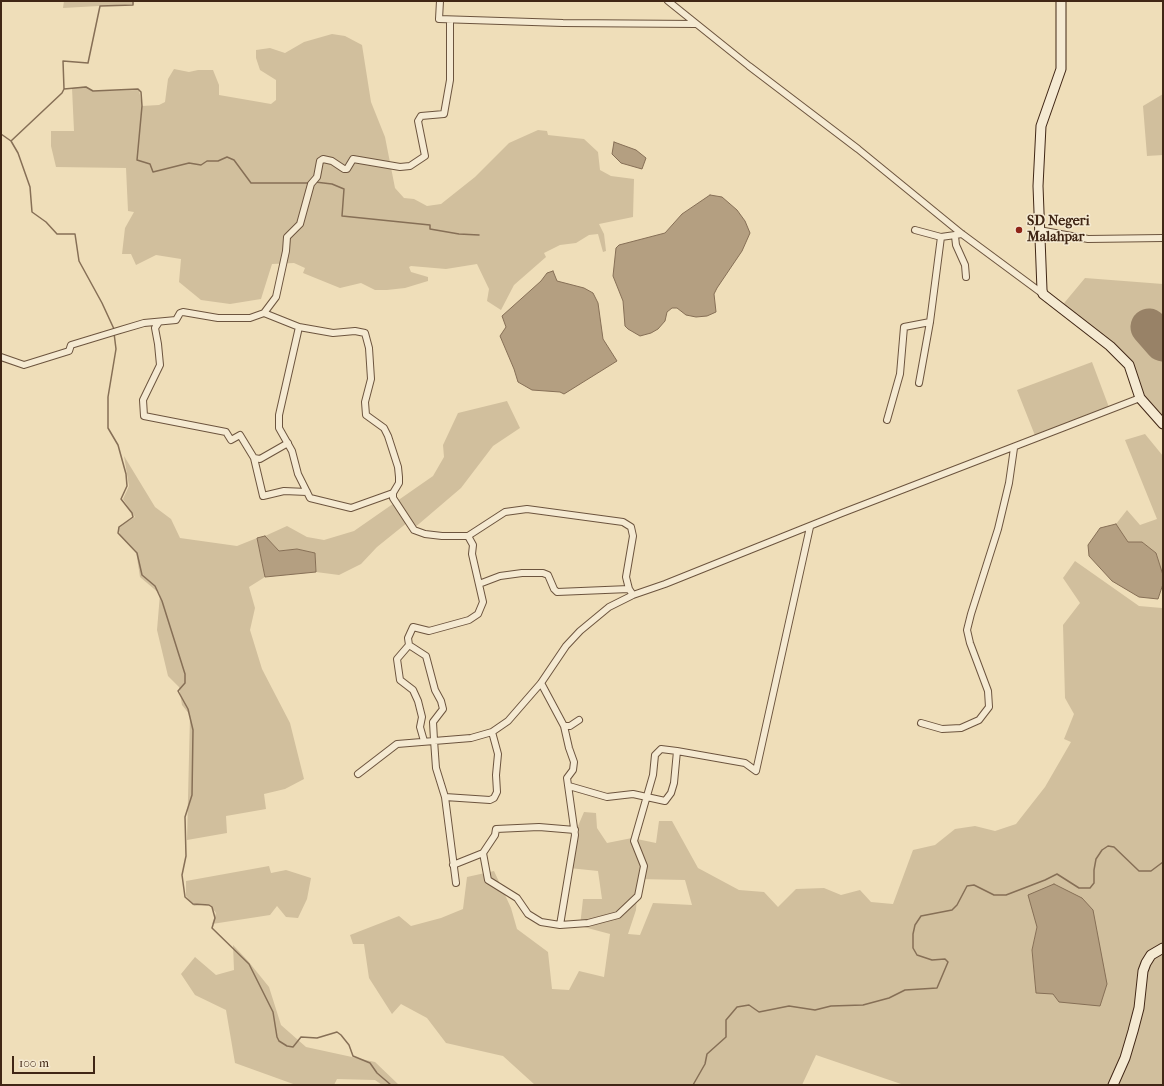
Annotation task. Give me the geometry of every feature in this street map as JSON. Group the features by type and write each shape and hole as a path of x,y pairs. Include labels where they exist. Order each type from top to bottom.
{"street":[{"path":"440,1 439,19 450,20 696,24"},
{"path":"668,1 749,66 852,144 959,235 1043,294 1110,346 1129,365 1140,398 1163,424"},
{"path":"1043,294 1041,284 1038,186 1041,126 1061,69 1061,1"},
{"path":"1,357 24,365 69,351 71,345 144,323 176,320 180,313 183,312 218,318 250,318 264,312 276,296 286,251 287,237 300,224 320,161 323,159 332,161 344,169 347,169 353,159 400,167 410,166 425,156 418,121 421,116 444,114 450,80 450,20"},
{"path":"915,230 941,237 959,235"},
{"path":"1039,230 1088,239 1114,237 1163,238"},
{"path":"959,235 956,245 965,265 966,277"},
{"path":"919,383 930,322 941,237"},
{"path":"264,312 299,328 333,334 355,330 365,333 369,348 371,379 365,402 366,415 384,428 388,436 398,467 399,477 399,483 393,493 393,498 414,530 425,534 442,536 468,536 505,512 527,509 623,522 631,527 633,536 626,577 631,592"},
{"path":"159,322 155,328 160,365 143,400 144,416 226,432 231,440 240,436 254,458 263,496 284,491 307,492"},
{"path":"887,420 900,374 904,327 930,322"},
{"path":"299,328 279,416 279,428 292,451 298,474 310,498 351,508 393,493"},
{"path":"479,584 500,576 522,573 543,573 548,575 554,589 557,592 631,592 665,584 1140,398"},
{"path":"254,458 260,459 288,443"},
{"path":"920,723 942,729 962,728 979,720 988,707 988,690 970,643 967,630 998,529 1009,483 1014,448"},
{"path":"483,853 488,880 517,898 528,914 542,922 560,925 588,923 618,915 638,896 644,866 634,841 647,797 655,755 661,749 677,751 745,763 756,771 810,527"},
{"path":"424,741 420,727 422,717 418,701 413,690 400,680 397,659 409,645 408,638 413,627 429,631 469,620 478,614 483,602 472,554 473,545 468,536"},
{"path":"358,774 397,744 471,738 492,732 508,721 541,683 566,646 580,631 609,607 631,592"},
{"path":"409,645 426,656 435,690 442,701 443,709 433,722 436,768 445,797 456,883"},
{"path":"541,683 564,726 574,762 573,770 567,778 574,830 574,845 560,925"},
{"path":"564,726 570,726 579,720"},
{"path":"445,797 490,800 494,798 497,792 496,775 498,754 492,732"},
{"path":"569,786 607,797 633,794 665,801 671,793 674,783 677,751"},
{"path":"453,865 483,853 495,835 496,829 539,827 574,830"},
{"path":"1113,1085 1125,1058 1133,1031 1139,1008 1143,971 1146,963 1152,955 1163,948"}],"shaded area":[{"path":"64,1 134,1 134,4 63,8"},
{"path":"332,34 345,36 362,45 371,102 385,137 395,188 404,198 414,199 427,206 441,204 475,177 509,143 538,130 547,131 548,135 584,139 598,152 600,170 611,176 634,179 633,217 599,224 604,234 606,251 603,252 598,234 589,235 576,243 560,245 544,253 546,257 514,285 501,310 487,301 489,289 477,264 446,269 411,266 409,267 411,272 428,277 428,281 405,288 375,290 361,283 340,288 303,273 305,268 294,263 272,264 261,299 230,304 201,300 179,282 181,259 156,255 136,265 131,254 122,254 125,228 134,212 128,211 126,168 56,167 51,146 51,131 74,131 72,88 86,86 92,91 139,90 142,106 159,105 165,102 168,79 174,69 189,72 198,70 213,70 219,85 219,95 271,104 276,100 276,80 260,70 256,58 256,50 270,48 285,53 304,42"},
{"path":"1163,94 1163,155 1147,156 1143,106"},
{"path":"614,142 636,150 646,158 642,169 621,163 612,154"},
{"path":"710,195 722,197 737,210 745,221 750,233 742,251 714,294 716,312 707,316 696,317 686,315 677,308 672,308 667,312 665,321 658,329 640,336 625,326 623,301 613,276 616,248 619,245 665,233 682,214"},
{"path":"553,271 557,281 584,288 593,293 598,303 603,339 617,361 564,394 560,392 532,390 518,382 500,336 506,327 502,316 541,281 547,273"},
{"path":"1085,278 1163,284 1163,322 1160,318 1138,338 1157,360 1163,359 1163,421 1141,401 1125,359 1060,308"},
{"path":"1092,362 1110,410 1036,438 1017,390"},
{"path":"507,401 520,428 493,446 461,488 413,529 408,522 377,547 361,564 339,575 316,572 315,553 297,549 279,551 265,536 287,526 307,537 324,540 354,531 433,476 444,457 443,445 458,413"},
{"path":"1145,434 1163,456 1163,575 1156,553 1142,542 1128,542 1116,524 1127,510 1140,525 1157,519 1125,440"},
{"path":"124,456 155,507 171,519 180,538 237,546 257,538 265,577 249,587 255,608 250,630 262,669 290,723 304,779 285,789 264,794 266,809 226,816 227,833 187,840 190,715 182,705 179,687 168,676 157,630 160,594 140,577 136,551 120,535 118,527 135,517 123,499 129,486"},
{"path":"1116,524 1128,542 1142,542 1156,553 1163,575 1163,584 1158,599 1139,597 1112,581 1089,556 1088,545 1100,528"},
{"path":"265,536 279,551 297,549 315,553 316,572 265,577 257,538"},
{"path":"1075,561 1139,606 1162,608 1163,600 1163,1085 904,1085 816,1055 802,1085 535,1085 503,1056 446,1043 427,1018 401,1004 392,1014 369,978 364,944 353,944 350,935 399,916 411,926 441,918 463,909 467,877 494,871 511,908 517,929 548,952 552,989 569,990 579,971 604,977 610,934 580,926 583,899 602,899 598,871 569,868 572,840 584,812 596,813 597,828 607,843 632,838 656,843 659,821 672,821 698,868 739,890 764,892 778,907 796,889 824,888 841,895 860,890 871,902 893,904 913,850 935,845 955,829 975,826 995,831 1016,824 1045,787 1071,742 1064,739 1074,714 1065,698 1063,625 1080,603 1063,578","holes":["638,879 685,880 692,905 653,903 640,935 628,934 636,910","1037,927 1036,993 1032,950"]},
{"path":"269,866 271,873 286,870 311,878 307,899 298,918 286,917 277,906 270,915 212,924 216,913 209,904 194,906 186,896 186,881"},
{"path":"1054,884 1082,898 1093,910 1107,984 1100,1006 1059,1002 1053,994 1036,993 1032,950 1037,927 1028,895"},
{"path":"233,945 269,987 281,1025 306,1047 375,1062 399,1085 382,1085 375,1080 337,1079 334,1085 296,1085 235,1063 226,1010 195,995 181,974 195,957 216,975 234,970"}],"waterway":[{"path":"11,141 62,93 64,89 63,61 88,63 100,6 133,5 133,1"},
{"path":"64,89 86,87 93,91 138,89 141,92 142,106 137,160 150,164 153,172 189,163 201,165 207,161 218,161 227,157 234,160 251,183 309,183"},
{"path":"1,134 11,141 18,153 30,187 32,212 46,222 57,234 75,234 79,261 102,303 114,329"},
{"path":"315,182 332,184 344,189 342,216 430,225 430,229 459,234 479,235"},
{"path":"114,333 116,349 108,397 108,428 118,445 126,474 127,486 121,499 132,513 133,517 119,527 118,533 137,553 142,575 155,586 162,601 185,674 185,683 178,691 188,709 193,730 192,795 185,817 186,856 182,875 185,897 193,904 209,905 212,907 215,918 212,928 249,964 273,1012 279,1041 287,1046 293,1047 301,1037 317,1038 337,1032 349,1045 353,1056 370,1063 377,1073 391,1085"},
{"path":"693,1085 705,1064 707,1054 726,1037 726,1020 737,1007 749,1005 759,1012 789,1006 815,1010 831,1006 863,1005 889,998 905,990 937,988 948,962 945,959 932,960 917,955 913,948 913,934 915,925 921,916 952,910 957,905 967,886 974,885 994,895 1006,895 1057,874 1079,888 1090,888 1094,883 1096,859 1102,850 1108,846 1114,847 1139,871 1151,871 1163,862"}],"runway":[{"path":"1149,327 1163,343"}],"place":[{"name":"SD Negeri Malahpar","path":"1019,230"}]}
